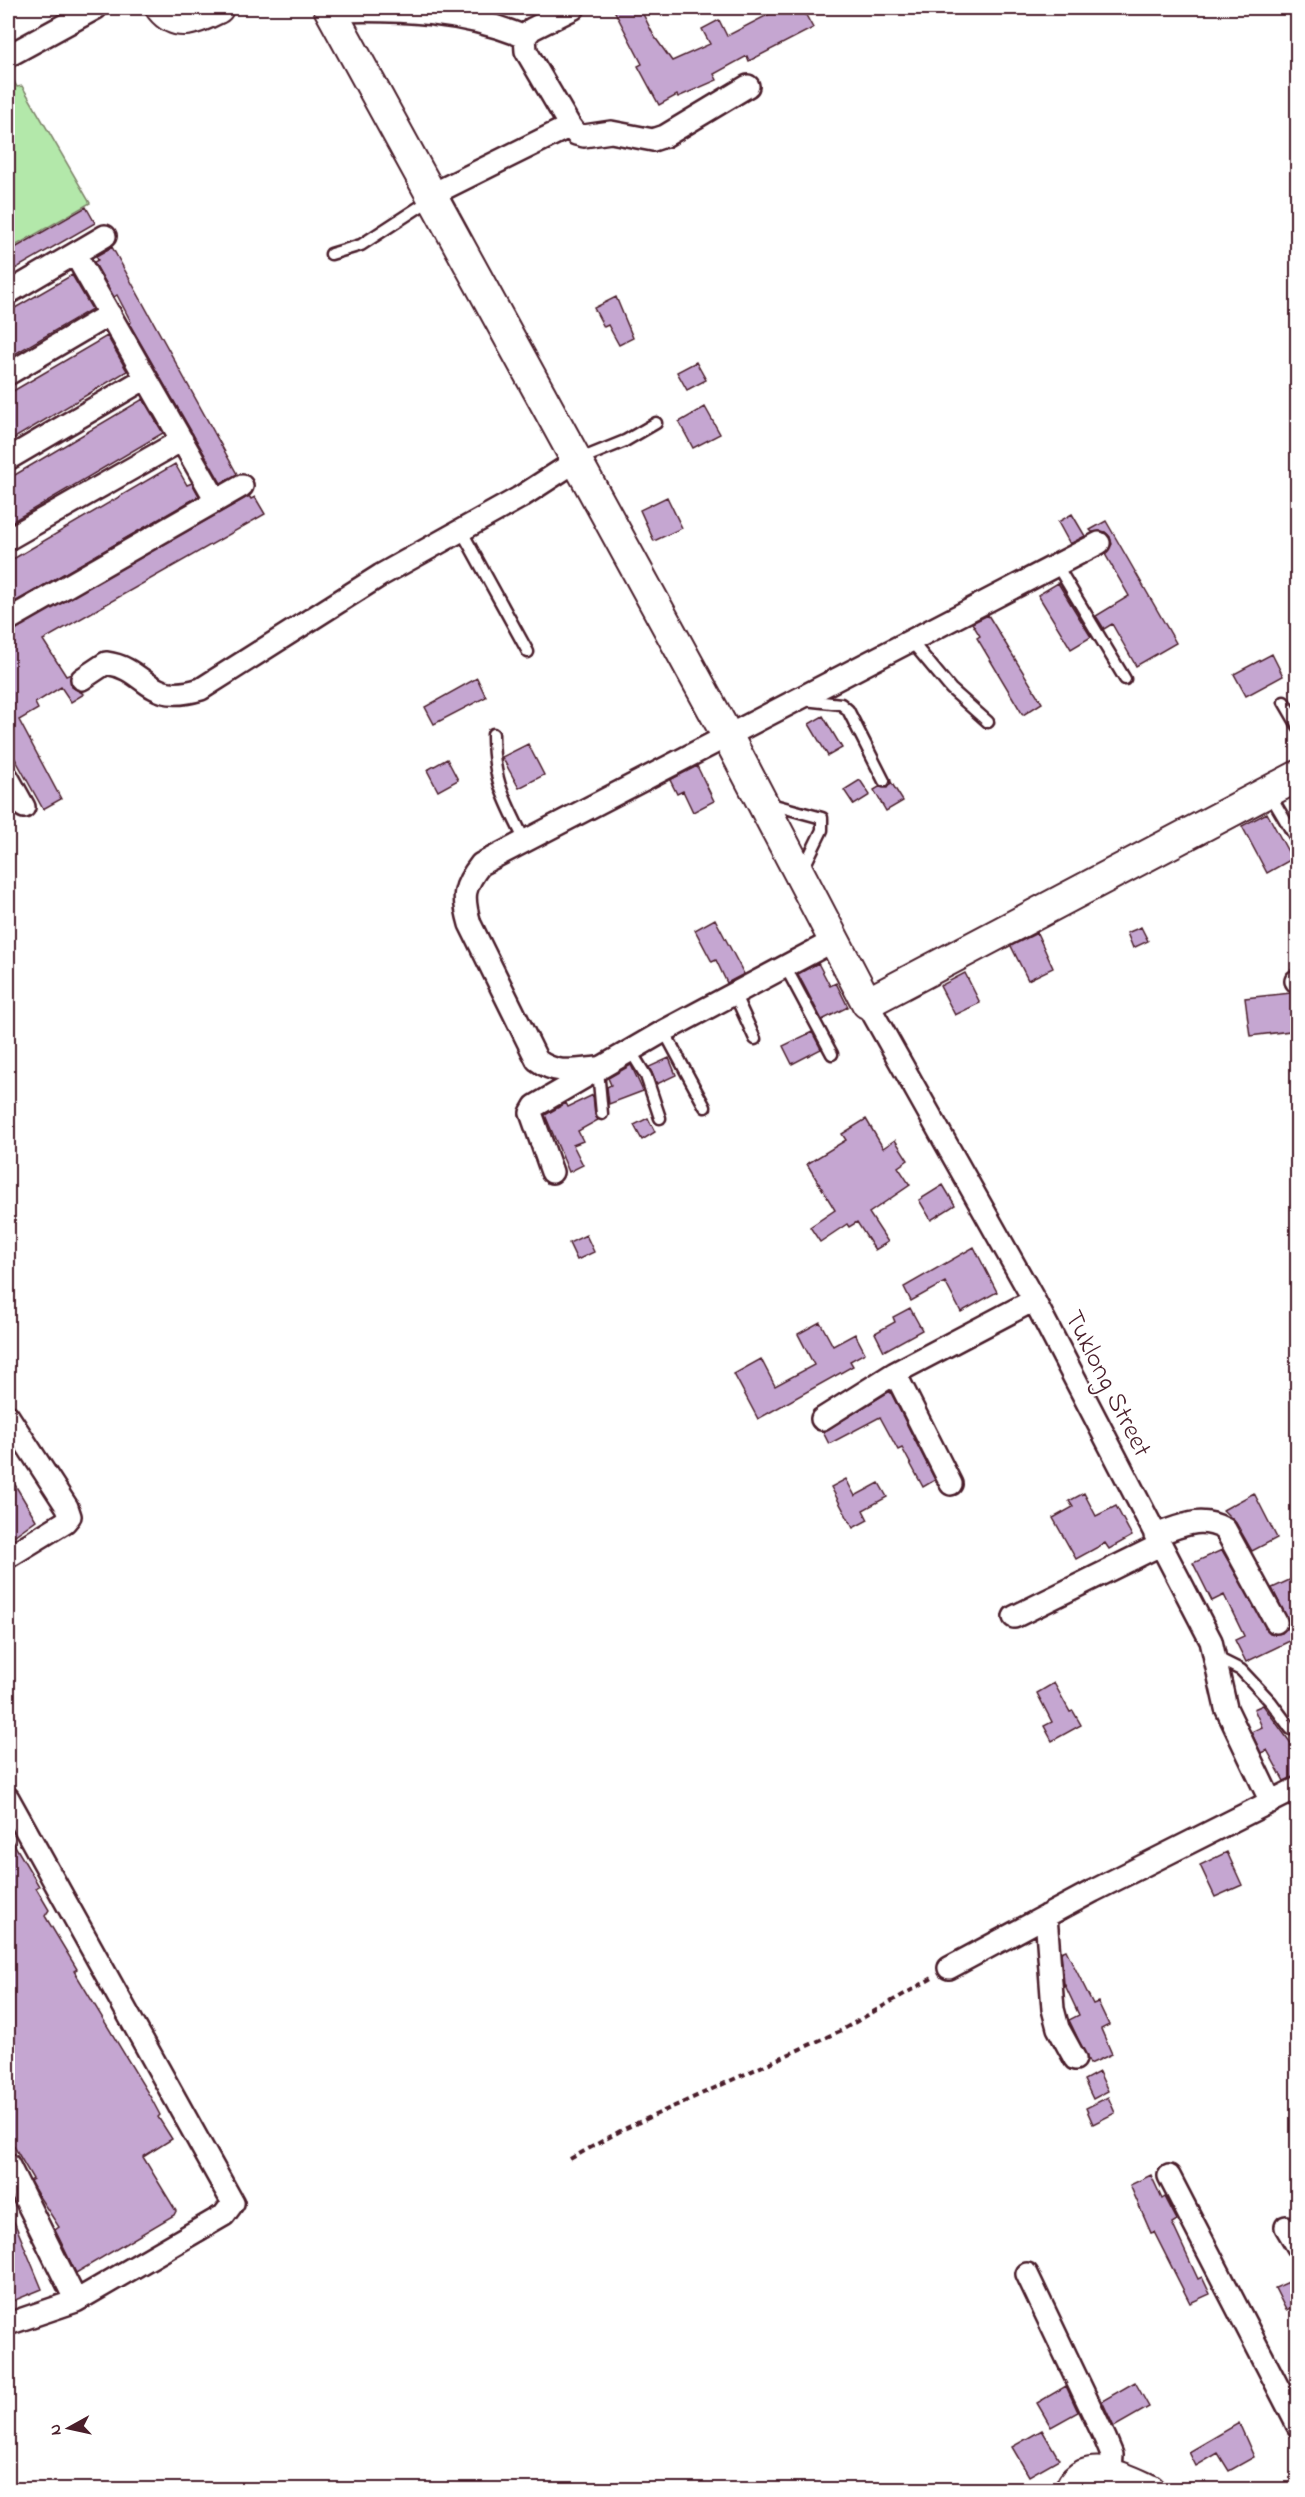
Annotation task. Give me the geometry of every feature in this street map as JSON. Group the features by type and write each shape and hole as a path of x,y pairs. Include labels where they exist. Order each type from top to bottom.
{"street":[{"path":"8,56 96,8"},
{"path":"161,8 170,16 184,21 198,18 218,8"},
{"path":"574,8 532,29 525,37 526,51 576,134 584,136 611,132 653,140 665,136 748,86"},
{"path":"525,37 477,19 376,9 330,9 728,737 867,1003 1298,776"},
{"path":"432,197 570,126"},
{"path":"8,293 105,236"},
{"path":"75,254 216,500"},
{"path":"8,374 110,314"},
{"path":"8,459 146,378"},
{"path":"8,538 182,440"},
{"path":"82,680 106,663 118,664 152,689 169,695 201,689 381,575 519,498 576,461"},
{"path":"8,620 242,486"},
{"path":"597,1068 557,1071 547,1068 537,1060 470,924 464,901 468,880 481,864 1099,543"},
{"path":"8,782 24,807"},
{"path":"552,1172 531,1113 535,1106 597,1068 835,940"},
{"name":"Tuklong Street","path":"867,1003 1034,1300 1212,1641 1219,1685 1226,1708 1271,1802"},
{"path":"822,1419 895,1372 1034,1300"},
{"path":"895,1372 951,1484"},
{"path":"8,1416 67,1507 70,1516 65,1522 8,1557"},
{"path":"1014,1617 1158,1540 1200,1521 1212,1522 1225,1529 1276,1622"},
{"path":"949,1968 1298,1788"},
{"path":"8,1798 232,2197 233,2204 224,2215 76,2301 8,2324"},
{"path":"1046,1916 1053,2009 1058,2028 1075,2059"},
{"path":"8,2164 76,2301"},
{"path":"1169,2176 1298,2426"},
{"path":"1286,2227 1298,2247"},
{"path":"1027,2274 1106,2438 1112,2455 1111,2472"},
{"path":"1070,2490 1073,2484 1083,2476 1111,2472 1150,2490"}],"lane":[{"path":"331,254 361,245 432,197"},
{"path":"576,461 625,441 656,423"},
{"path":"461,530 528,652"},
{"path":"1056,564 1125,679"},
{"path":"911,641 951,689 988,722"},
{"path":"801,699 841,704 848,710 884,781"},
{"path":"1284,702 1298,726"},
{"path":"493,734 496,781 525,842"},
{"path":"1269,793 1298,842"},
{"path":"761,802 822,818 822,830 800,874"},
{"path":"785,966 832,1054"},
{"path":"734,993 755,1039"},
{"path":"664,1031 705,1107"},
{"path":"630,1050 646,1076 660,1118"},
{"path":"597,1068 602,1114"},
{"path":"1215,1657 1241,1670 1271,1702 1292,1730"}],"path":[{"path":"570,2159 624,2129 840,2031 949,1968"}],"green space":[{"path":"10,74 17,87 22,86 90,203 8,250 8,76"}],"building":[{"path":"613,8 640,8 654,36 672,61 710,44 702,29 719,20 727,36 781,8 802,8 813,28 749,61 747,56 714,74 717,80 678,97 677,95 659,105 638,66 642,64"},
{"path":"86,207 95,223 8,273 8,252"},
{"path":"112,247 237,474 221,483 129,323 131,322 117,295 114,297 94,262 98,260 96,256"},
{"path":"72,275 92,309 8,358 8,312"},
{"path":"616,297 633,338 619,345 608,325 604,327 594,308"},
{"path":"107,336 127,371 8,442 8,394"},
{"path":"696,362 706,380 687,390 677,372"},
{"path":"143,399 163,433 8,524 8,479"},
{"path":"705,407 720,434 693,448 679,422"},
{"path":"175,464 187,485 192,483 199,496 8,606 8,562"},
{"path":"249,496 251,499 255,497 265,514 43,640 66,676 71,674 72,687 84,694 71,702 61,687 35,703 38,709 19,720 61,799 43,809 8,746 8,633"},
{"path":"667,497 682,528 654,541 640,510"},
{"path":"1072,514 1085,536 1070,544 1058,522"},
{"path":"1106,521 1176,643 1136,666 1112,624 1104,629 1096,616 1129,596 1105,554 1112,544 1110,537 1105,532 1090,530"},
{"path":"1058,583 1091,637 1071,649 1038,595"},
{"path":"988,615 1042,703 1023,715 977,638 980,636 972,623"},
{"path":"1272,654 1283,676 1246,696 1234,674"},
{"path":"477,678 486,697 434,724 425,707"},
{"path":"823,716 842,748 828,756 809,724"},
{"path":"528,744 544,775 519,788 502,757"},
{"path":"447,759 458,780 438,791 427,770"},
{"path":"697,766 714,801 693,812 683,791 677,794 670,780"},
{"path":"860,780 870,795 854,805 844,790"},
{"path":"891,782 903,801 886,811 874,790 879,787 887,788"},
{"path":"1267,813 1292,859 1267,873 1242,826"},
{"path":"715,919 744,974 727,983 716,960 712,962 695,930"},
{"path":"1141,927 1148,941 1133,948 1127,933"},
{"path":"1037,933 1053,968 1028,980 1011,946"},
{"path":"818,963 830,986 836,983 848,1007 822,1020 798,974"},
{"path":"965,973 980,1003 955,1015 940,986"},
{"path":"1291,993 1298,995 1298,1030 1250,1036 1245,998"},
{"path":"812,1032 821,1049 792,1064 783,1046"},
{"path":"669,1058 676,1075 657,1084 649,1067"},
{"path":"631,1065 643,1091 609,1104 607,1087 611,1085 608,1078"},
{"path":"593,1095 595,1115 598,1120 578,1131 583,1141 573,1145 583,1165 569,1172 545,1115 566,1103 568,1107"},
{"path":"648,1118 655,1132 642,1140 634,1125"},
{"path":"866,1119 883,1148 895,1140 908,1160 898,1167 910,1185 869,1213 888,1242 875,1250 857,1222 849,1227 847,1224 820,1242 810,1227 835,1210 807,1164 846,1140 842,1134"},
{"path":"943,1185 955,1205 931,1220 919,1200"},
{"path":"586,1235 594,1252 577,1260 569,1243"},
{"path":"974,1247 997,1292 961,1312 945,1282 911,1301 904,1287"},
{"path":"910,1308 922,1330 884,1351 875,1333 895,1322 893,1317"},
{"path":"820,1322 833,1346 855,1334 865,1353 850,1361 853,1366 758,1419 734,1374 761,1359 775,1386 814,1365 798,1334"},
{"path":"890,1391 935,1480 923,1487 902,1448 898,1450 880,1417 829,1444 823,1432"},
{"path":"8,1473 36,1520 8,1540"},
{"path":"846,1479 855,1496 879,1483 887,1497 863,1510 868,1520 853,1528 831,1487"},
{"path":"1084,1493 1096,1516 1116,1506 1132,1536 1109,1549 1105,1543 1076,1559 1053,1518 1073,1507 1069,1501"},
{"path":"1254,1493 1277,1538 1252,1551 1236,1523 1223,1510"},
{"path":"1222,1550 1270,1633 1282,1633 1289,1623 1272,1588 1298,1576 1298,1637 1246,1662 1235,1640 1244,1636 1224,1595 1212,1601 1193,1563"},
{"path":"1054,1683 1070,1712 1073,1711 1081,1725 1052,1741 1044,1726 1052,1722 1037,1693"},
{"path":"1263,1705 1293,1746 1298,1744 1298,1775 1284,1781 1267,1750 1261,1753 1251,1732 1262,1727 1254,1709"},
{"path":"8,1834 39,1886 36,1888 49,1910 45,1916 77,1969 74,1971 151,2098 160,2115 158,2117 172,2139 143,2157 176,2211 174,2215 76,2273 55,2230 59,2227 30,2181 33,2179 8,2136"},
{"path":"1227,1852 1242,1885 1215,1897 1200,1865"},
{"path":"1066,1950 1093,2004 1098,2002 1109,2025 1101,2029 1112,2054 1090,2064 1069,2020 1079,2015 1064,1983 1061,1952"},
{"path":"1099,2072 1108,2091 1093,2099 1084,2080"},
{"path":"1108,2097 1115,2113 1093,2124 1086,2108"},
{"path":"1151,2175 1162,2199 1165,2197 1177,2220 1172,2223 1198,2279 1202,2277 1210,2294 1190,2303 1154,2232 1151,2233 1130,2185"},
{"path":"8,2207 42,2289 8,2303"},
{"path":"1298,2278 1298,2305 1286,2310 1275,2288"},
{"path":"1135,2382 1149,2407 1114,2427 1102,2401"},
{"path":"1066,2386 1078,2412 1051,2427 1037,2403"},
{"path":"1239,2423 1254,2457 1229,2471 1218,2453 1196,2466 1189,2452"},
{"path":"1042,2430 1059,2459 1029,2476 1012,2447"}]}
